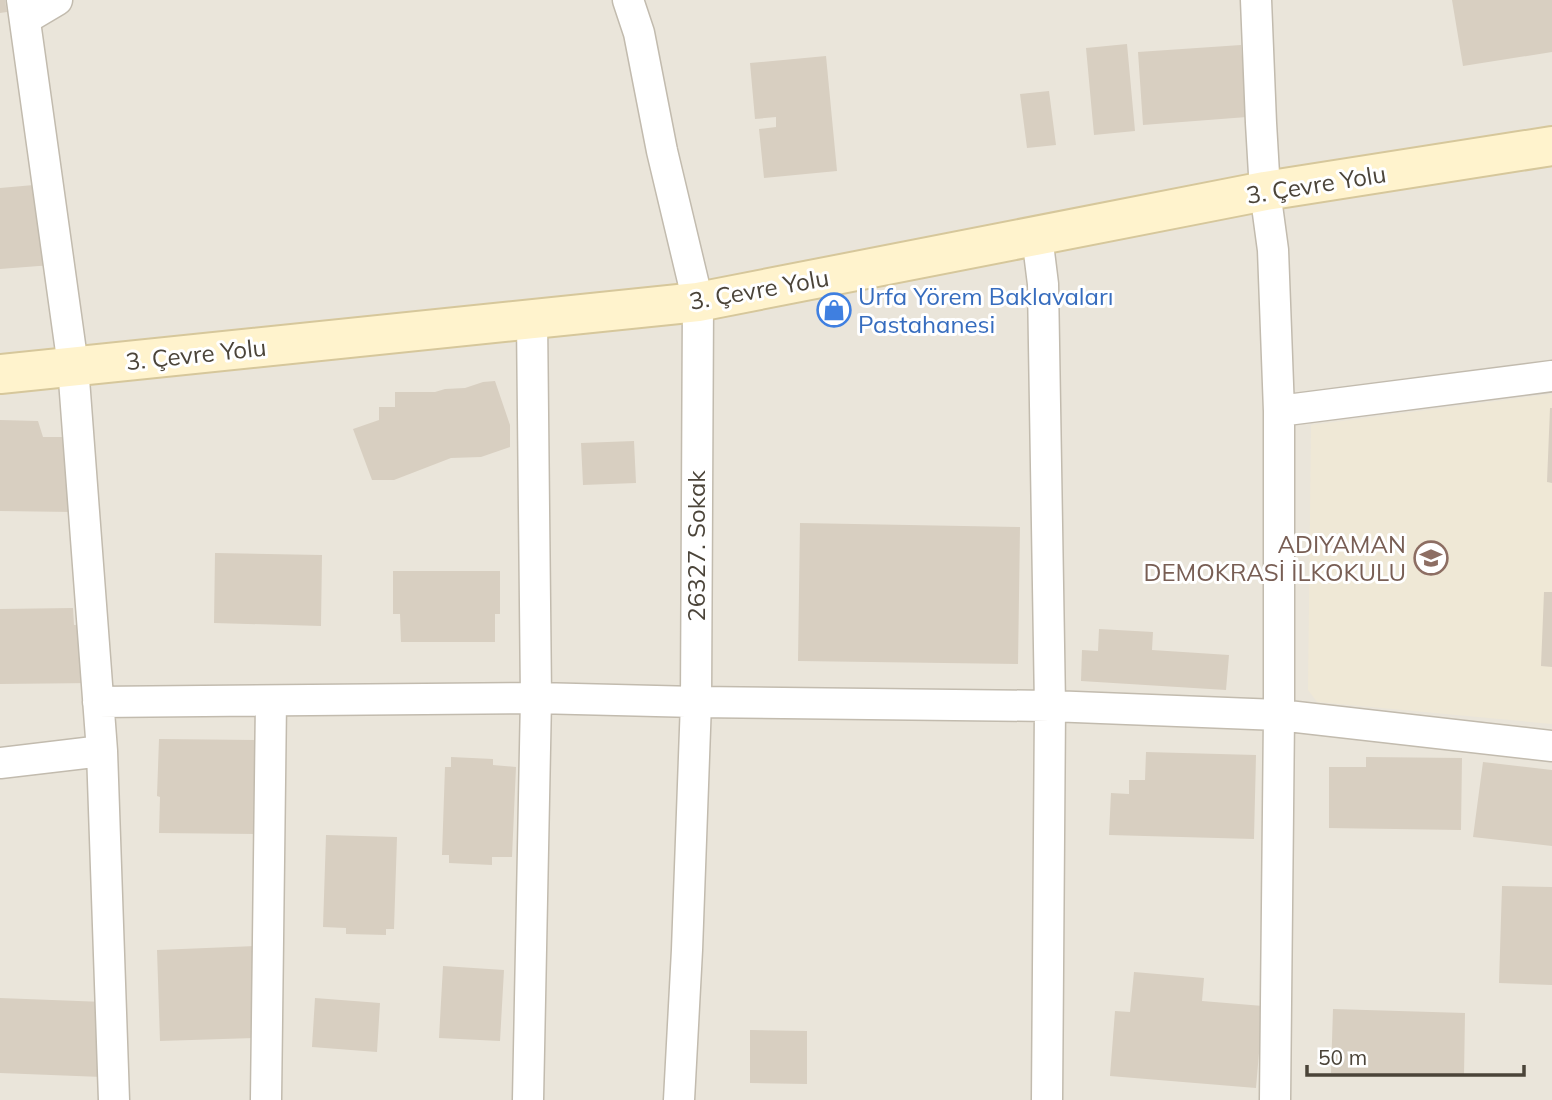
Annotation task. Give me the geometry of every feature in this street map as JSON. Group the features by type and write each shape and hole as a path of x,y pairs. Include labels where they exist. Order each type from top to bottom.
{"main road":[{"name":"3. Çevre Yolu","path":"0,374 698,302 1265,191 1552,146"}],"street":[{"path":"57,0 24,10 73,366 102,751 114,1100"},
{"name":"26327. Sokak","path":"628,0 639,33 662,152 698,302 695,702 687,950 678,1100"},
{"path":"1256,0 1265,191 1273,250 1279,411 1275,1100"},
{"path":"1037,236 1043,284 1050,706 1047,1100"},
{"path":"528,1100 536,698 532,319"},
{"path":"1279,411 1552,376"},
{"path":"98,702 536,698 1050,706 1279,715 1552,746"},
{"path":"266,1100 271,701"},
{"path":"0,763 102,751"}],"shaded area":[{"path":"0,0 1552,0 1552,1100 0,1100"},
{"name":"ADIYAMAN DEMOKRASİ İLKOKULU","path":"1552,394 1552,724 1317,702 1308,690 1311,425"}],"building":[{"path":"0,0 5,0 7,12 0,13"},
{"path":"1452,0 1552,0 1552,52 1463,66"},
{"path":"1127,44 1135,131 1094,135 1086,48"},
{"path":"1241,45 1247,117 1143,125 1138,52"},
{"path":"826,56 837,171 764,178 759,129 776,127 776,117 755,119 750,63"},
{"path":"1049,91 1056,145 1027,148 1020,94"},
{"path":"45,184 52,265 0,269 0,188"},
{"path":"495,381 510,425 510,447 481,457 451,458 394,480 372,480 353,429 379,420 379,407 395,407 395,392 435,392"},
{"path":"1552,408 1552,483 1547,482"},
{"path":"0,420 38,421 43,437 74,437 73,512 0,511"},
{"path":"634,441 636,483 583,485 581,443"},
{"path":"800,523 1020,527 1018,664 798,661"},
{"path":"215,553 322,555 321,626 214,623"},
{"path":"393,571 500,571 500,614 495,614 495,642 401,642 400,614 393,614"},
{"path":"1544,592 1552,592 1552,667 1541,666"},
{"path":"73,608 74,625 90,624 94,683 0,684 0,609"},
{"path":"1099,629 1153,632 1152,650 1229,655 1226,690 1081,681 1082,650 1098,651"},
{"path":"159,739 256,740 255,834 159,833"},
{"path":"1146,752 1256,755 1254,839 1109,835 1111,793 1129,794 1129,780 1145,780"},
{"path":"451,757 493,759 493,765 516,767 512,857 492,857 492,865 449,863 449,855 442,855 445,767 451,767"},
{"path":"1366,757 1462,758 1461,830 1329,828 1329,767 1366,767"},
{"path":"1483,762 1552,770 1552,846 1473,837"},
{"path":"326,835 397,837 394,929 386,929 386,935 346,934 346,928 323,927"},
{"path":"1502,886 1552,887 1552,985 1499,983"},
{"path":"256,946 258,993 252,994 254,1038 160,1041 157,950"},
{"path":"443,966 504,970 500,1041 439,1038"},
{"path":"1134,972 1204,978 1202,1001 1263,1006 1256,1088 1110,1076 1115,1011 1130,1012"},
{"path":"0,998 104,1002 102,1077 0,1073"},
{"path":"315,998 380,1003 377,1052 312,1047"},
{"path":"1333,1009 1465,1013 1464,1076 1331,1073"},
{"path":"750,1030 807,1031 807,1084 750,1083"}],"place":[{"name":"Urfa Yörem Baklavaları Pastahanesi","path":"834,310"},
{"name":"ADIYAMAN DEMOKRASİ İLKOKULU","path":"1431,558"}]}
